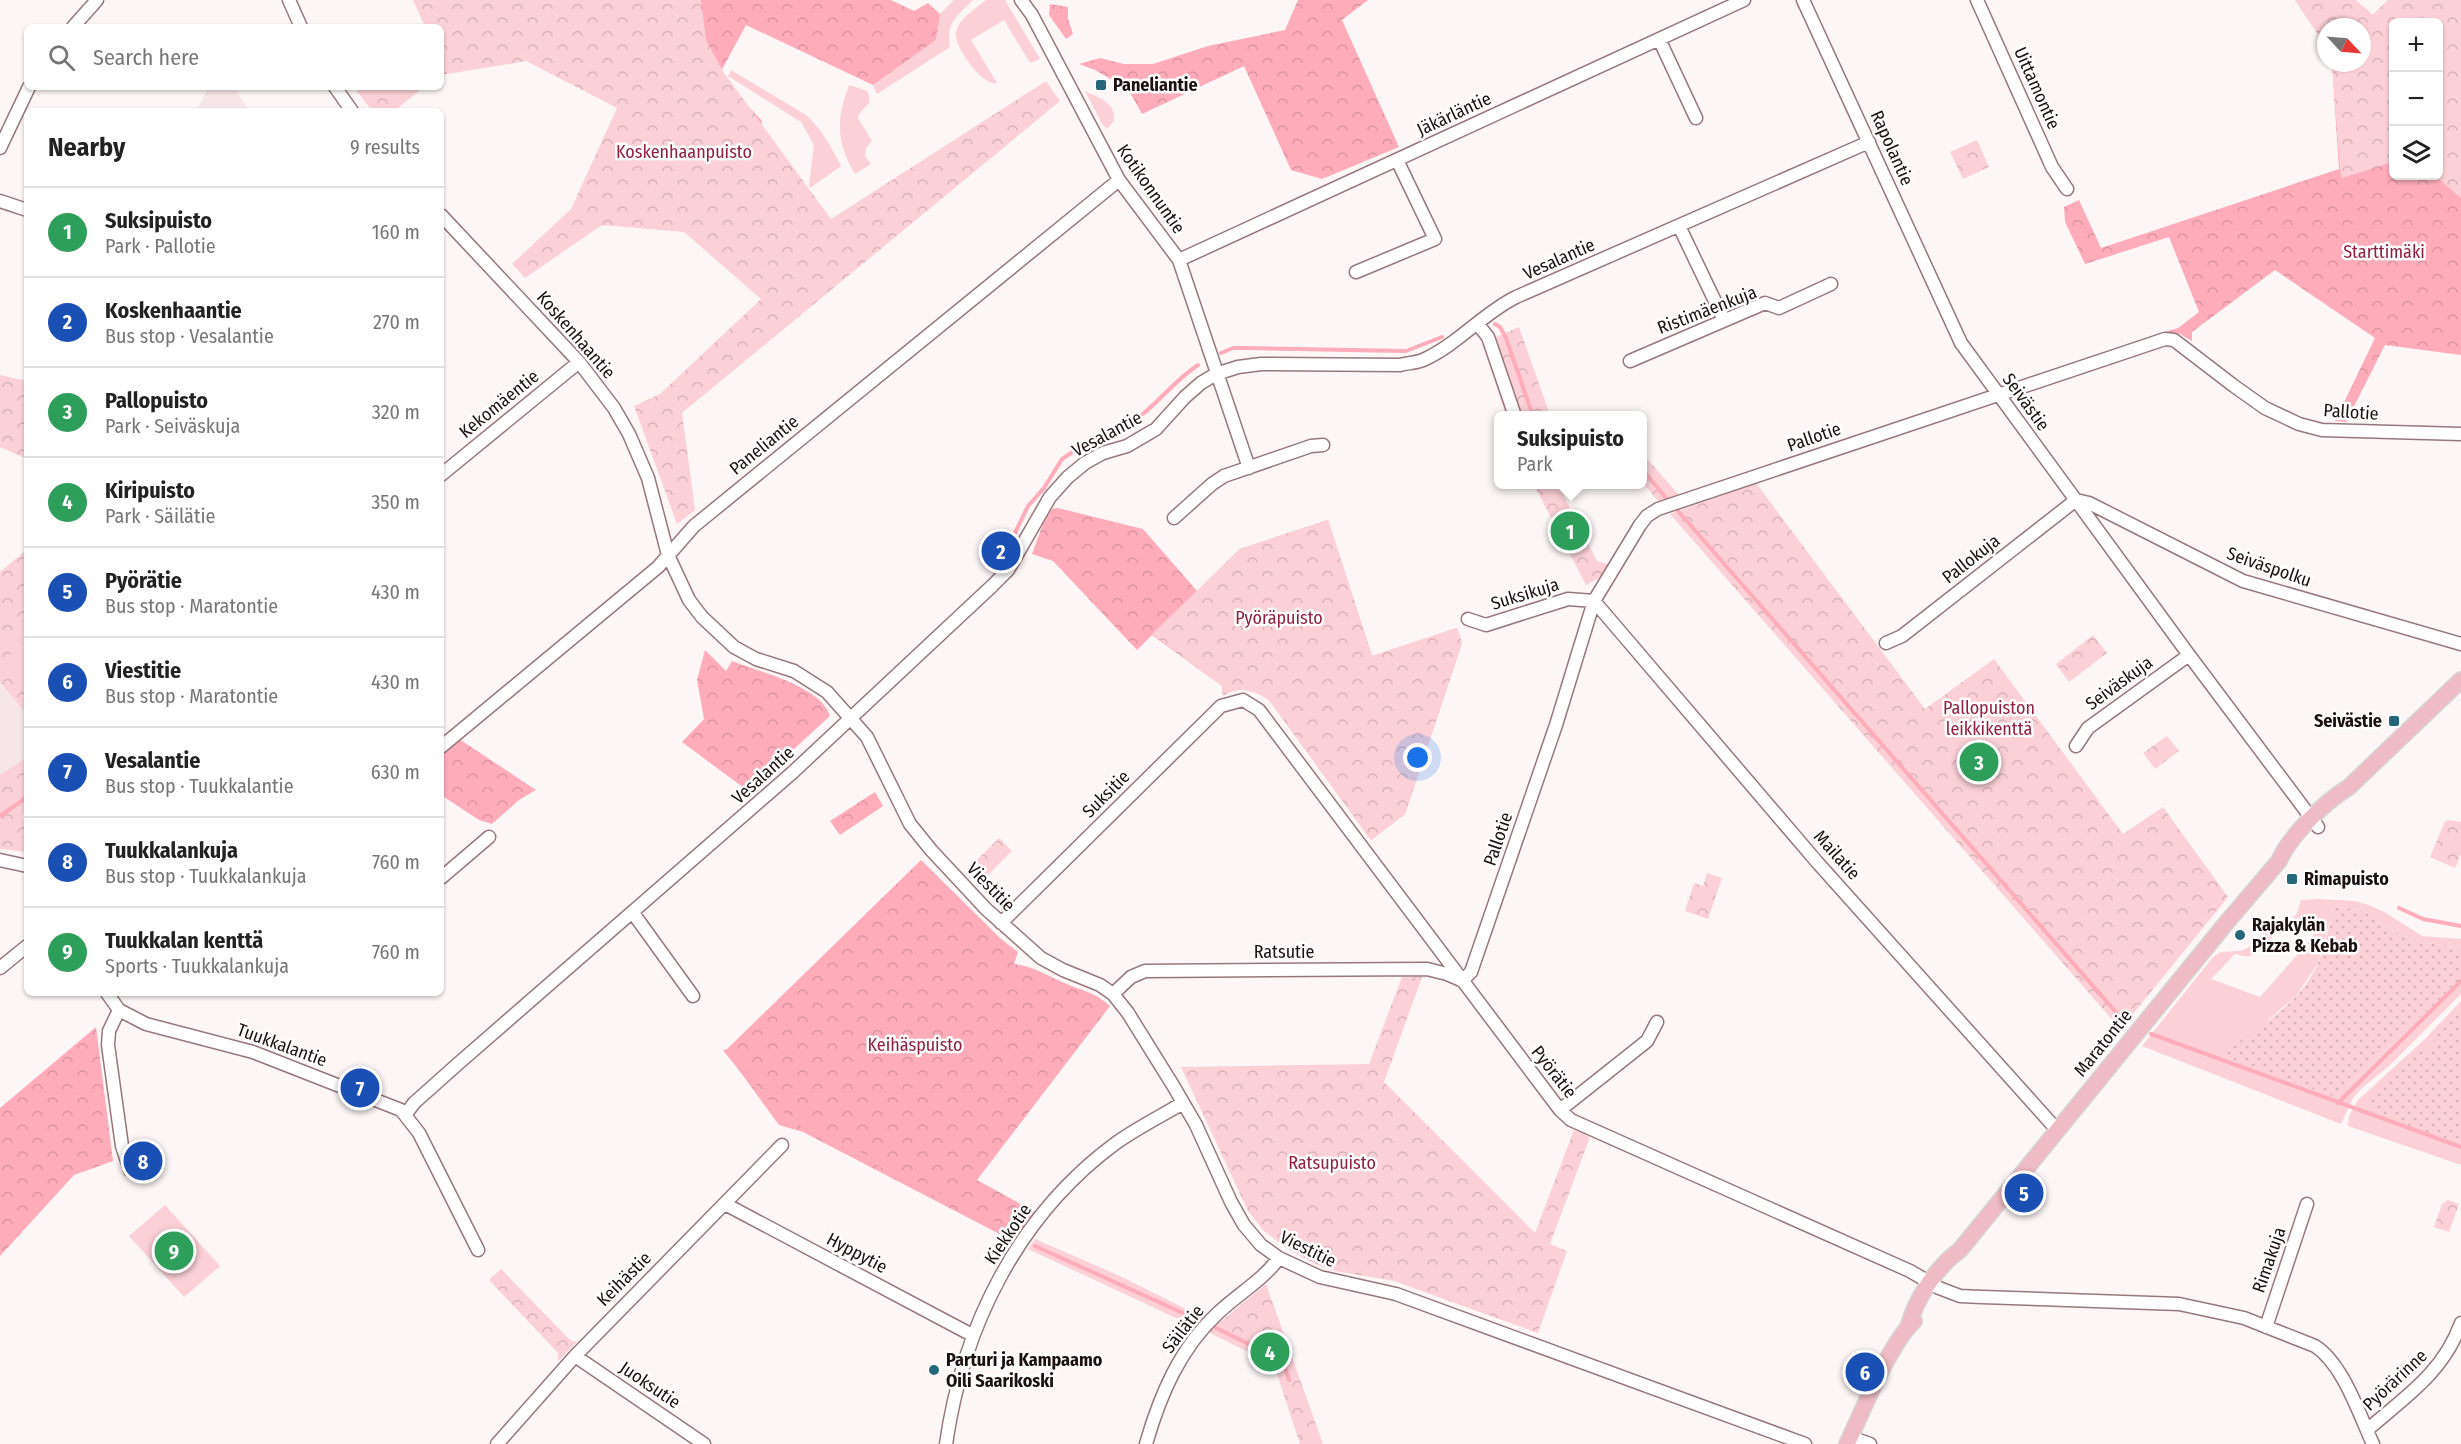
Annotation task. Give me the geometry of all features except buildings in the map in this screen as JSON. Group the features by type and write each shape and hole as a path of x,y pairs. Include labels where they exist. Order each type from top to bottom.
{"main road":[{"name":"Maratontie","path":"1849,1441 1908,1327 1919,1317 1950,1257 1960,1250 2279,861 2292,855 2315,823 2343,802 2349,787 2461,680"}],"street":[{"path":"76,24 97,0"},
{"path":"290,0 300,24"},
{"name":"Jäkärläntie","path":"1179,260 1744,0"},
{"name":"Rapolantie","path":"1803,0 1946,312"},
{"name":"Uittamontie","path":"1977,0 2052,167 2067,189"},
{"name":"Kotikonnuntie","path":"1024,1 1119,180 1179,260 1249,468"},
{"path":"1659,39 1696,118"},
{"path":"0,148 28,90"},
{"path":"337,90 350,108"},
{"name":"Vesalantie","path":"406,1114 460,1062 792,773 1008,570 1050,497 1068,477 1102,453 1127,446 1156,429 1201,383 1216,374 1238,367 1261,364 1400,365 1421,360 1445,347 1495,307 1869,142"},
{"path":"1356,272 1435,239 1397,160"},
{"name":"Paneliantie","path":"444,745 658,567 694,526 1119,180"},
{"path":"0,201 24,209"},
{"name":"Koskenhaantie","path":"444,220 579,362 614,408 648,478 668,555 689,600 719,634 734,647 750,656 794,671 817,684 852,717 871,744 910,824 931,850"},
{"path":"1679,226 1724,320"},
{"name":"Ristimäenkuja","path":"1630,361 1765,303 1779,308 1831,284"},
{"name":"Seivästie","path":"1946,312 1972,360 2315,823"},
{"path":"1480,327 1488,337 1513,411"},
{"name":"Pallotie","path":"1462,981 1471,972 1478,953 1556,725 1594,601 1640,525 1647,516 1658,509 2165,339 2174,340 2265,408 2299,424 2322,430 2461,434"},
{"name":"Kekomäentie","path":"444,473 579,362"},
{"path":"1174,518 1218,479 1311,446 1323,445"},
{"name":"Pallokuja","path":"1886,643 1902,636 2076,500"},
{"name":"Seiväspolku","path":"2076,500 2089,504 2243,581 2461,644"},
{"name":"Suksikuja","path":"1468,619 1486,625 1568,598 1594,601"},
{"name":"Mailatie","path":"1594,601 1816,862 1856,903 2057,1130"},
{"name":"Seiväskuja","path":"2076,746 2088,728 2189,655"},
{"name":"Pyörätie","path":"1243,700 1259,710 1560,1110 1571,1120 1776,1210 1960,1296 2179,1304 2244,1318 2315,1346 2326,1353 2336,1366 2373,1444"},
{"name":"Suksitie","path":"1001,923 1221,706 1243,700"},
{"path":"444,875 489,837"},
{"name":"Viestitie","path":"931,850 1001,923 1041,958 1063,970 1092,981 1113,994 1128,1013 1196,1125 1231,1203 1244,1225 1261,1245 1279,1258 1320,1277 1396,1294 1805,1444"},
{"path":"0,860 24,865"},
{"path":"633,913 693,996"},
{"path":"0,968 24,948"},
{"name":"Ratsutie","path":"1113,994 1131,977 1145,971 1427,969 1462,981"},
{"name":"Tuukkalantie","path":"109,996 119,1010 146,1024 253,1052 401,1110 406,1114"},
{"path":"119,1010 110,1031 108,1045 122,1146 130,1170"},
{"path":"1560,1110 1647,1041 1657,1022"},
{"name":"Kiekkotie","path":"946,1444 955,1392 972,1335 1015,1248 1054,1200 1087,1167 1116,1143 1183,1103"},
{"path":"406,1114 478,1250"},
{"name":"Keihästie","path":"497,1444 575,1356 782,1144"},
{"name":"Hyppytie","path":"725,1204 972,1335"},
{"name":"Rimakuja","path":"2266,1327 2307,1204"},
{"name":"Säilätie","path":"1146,1444 1162,1394 1177,1363 1197,1335 1218,1313 1272,1268 1279,1258"},
{"name":"Pyörärinne","path":"2367,1430 2433,1372 2445,1358 2461,1323"},
{"name":"Juoksutie","path":"575,1356 704,1444"},
{"path":"1849,1441 1870,1444"}],"shaded area":[{"path":"207,90 236,90 247,108 198,108"},
{"path":"0,682 24,711 24,759 0,775"}],"green space":[{"name":"Koskenhaanpuisto","path":"413,0 701,0 706,40 724,73 831,219 1046,81 1060,101 682,413 695,510 677,524 634,406 660,394 761,299 684,232 602,225 525,278 512,264 571,209 617,108 526,61 444,75 444,24 424,24"},
{"path":"608,0 891,0 914,11 928,3 940,14 936,40 873,85 746,25 719,75 762,121 755,176"},
{"path":"954,0 973,0 957,16 951,26 950,47 877,94 873,85 936,40 940,14"},
{"path":"986,0 1005,0 1040,59 1030,63 1004,20 971,40 997,83 991,82 976,72 963,54 956,37 956,31 961,22"},
{"path":"1298,0 1368,0 1342,20 1399,147 1322,179 1291,170 1244,66 1142,114 1128,89 1095,70 1079,64 1100,58 1124,64 1153,64 1208,46 1285,30"},
{"name":"Starttimäki","path":"2295,0 2355,0 2373,15 2388,0 2461,0 2442,18 2389,18 2389,180 2443,180 2443,171 2461,154 2461,355 2385,345 2346,422 2335,421 2375,338 2275,270 2192,332 2192,341 2180,334 2165,332 2178,328 2199,312 2169,237 2085,264 2065,222 2064,207 2079,200 2101,248 2339,169 2333,72 2371,72 2371,18 2317,18 2317,33"},
{"path":"2295,0 2355,0 2373,15 2388,0 2461,0 2461,198 2440,180 2443,180 2443,18 2389,18 2389,163 2342,178 2333,72 2371,72 2371,18 2317,18 2317,33"},
{"path":"1050,4 1068,7 1068,19 1073,34 1066,39 1049,15"},
{"path":"731,70 812,120 830,145 841,166 810,188 814,145 801,122 728,76"},
{"path":"849,85 867,91 870,100 858,118 872,141 866,148 865,156 871,164 855,174 844,151 840,130 842,109"},
{"path":"356,90 420,90 398,108 370,108"},
{"path":"1085,91 1106,102 1112,109 1114,121 1107,129 1102,124"},
{"path":"1977,140 1989,167 1963,179 1950,152"},
{"path":"1519,327 1549,411 1505,411 1482,343"},
{"path":"0,375 24,380 24,458 0,447"},
{"path":"1647,459 1679,495 1659,502 1647,488"},
{"name":"Pallopuiston leikkikenttä","path":"1756,483 1925,709 1994,659 2123,834 2163,807 2228,897 2111,1041 2116,1024 1670,514"},
{"path":"1536,489 1560,489 1597,561 1611,565 1599,578 1586,585"},
{"name":"Pyöräpuisto","path":"1058,508 1143,529 1197,591 1240,549 1328,520 1372,656 1457,628 1462,643 1405,814 1371,840 1269,700 1246,690 1235,691 1223,696 1222,686 1152,635 1137,650 1053,561 1032,554 1043,524 1052,509"},
{"name":"Pyöräpuisto","path":"1328,520 1372,656 1457,628 1462,643 1405,814 1371,840 1269,700 1246,690 1235,691 1223,696 1222,686 1152,634 1240,549"},
{"path":"24,552 24,636 14,647 10,664 15,676 24,678 24,711 0,682 0,572"},
{"path":"24,595 24,698 10,680 0,624"},
{"path":"2093,635 2107,653 2069,682 2056,664"},
{"path":"705,650 726,671 732,661 802,688 824,705 830,716 748,791 682,742 704,719 697,680"},
{"path":"2167,736 2179,751 2155,769 2143,753"},
{"path":"459,739 536,790 519,800 492,824 479,820 444,797 444,752"},
{"path":"24,759 24,852 0,849 0,775"},
{"path":"875,792 883,806 840,835 830,821"},
{"path":"2445,821 2461,822 2461,854 2455,868 2430,857"},
{"path":"999,838 1012,851 986,877 973,864"},
{"name":"Keihäspuisto","path":"921,860 1001,939 1018,952 1014,964 1035,969 1089,993 1110,1006 977,1180 1035,1212 1013,1241 803,1132 779,1125 725,1051"},
{"path":"1707,873 1722,878 1708,919 1685,911 1694,883 1703,886"},
{"path":"2301,900 2355,901 2386,913 2422,936 2461,939 2461,947 2425,943 2398,934 2362,910 2334,907 2318,963 2296,996 2268,1020 2336,1097 2461,979 2461,994 2390,1065 2362,1088 2353,1098 2341,1124 2142,1046 2213,957 2222,952 2248,948 2270,923 2278,922 2275,933 2264,947 2250,956 2235,954 2211,979 2260,997 2312,938 2316,927 2292,925 2289,921 2296,915"},
{"path":"2334,907 2362,910 2398,934 2425,943 2461,947 2461,979 2336,1097 2219,1056 2276,1015 2301,990 2319,961"},
{"name":"Ratsupuisto","path":"1402,977 1422,977 1384,1082 1535,1233 1574,1130 1590,1137 1550,1244 1567,1251 1538,1333 1394,1281 1335,1271 1315,1264 1286,1248 1263,1230 1248,1211 1181,1067 1369,1064"},
{"path":"2461,1001 2461,1008 2416,1129 2461,1145 2461,1165 2348,1126 2349,1116 2358,1100 2425,1039"},
{"path":"2461,1008 2461,1145 2416,1129 2363,1104 2424,1048 2431,1050 2435,1037"},
{"path":"96,1027 113,1161 74,1175 0,1256 0,1108"},
{"path":"2448,1200 2459,1204 2449,1232 2434,1227 2442,1204"},
{"path":"165,1205 220,1266 184,1297 129,1236"},
{"path":"1035,1239 1120,1276 1202,1317 1191,1325 1028,1249"},
{"path":"501,1269 570,1340 577,1342 558,1361 558,1353 489,1280"},
{"path":"1266,1284 1323,1444 1300,1444 1274,1365 1208,1332"}],"waterway":[{"path":"1495,324 1500,327 1506,338 1531,411"},
{"path":"1221,353 1233,348 1406,351 1442,337"},
{"path":"1115,431 1139,417 1186,373 1198,365"},
{"path":"1014,535 1028,506 1044,488 1062,459 1086,443"},
{"path":"1647,475 1666,498"},
{"path":"1678,511 2121,1018"},
{"path":"444,775 456,781 499,787"},
{"path":"0,816 24,799"},
{"path":"2399,908 2423,919 2461,926"},
{"path":"2338,1103 2461,981"},
{"path":"2151,1034 2461,1147"},
{"path":"726,1051 768,1102 781,1113 1010,1232"},
{"path":"1035,1246 1196,1319"},
{"path":"1216,1328 1283,1361 1289,1380"}],"place":[{"name":"Paneliantie","path":"1101,85"},
{"name":"Suksipuisto","path":"1570,531"},
{"name":"Koskenhaantie","path":"1001,551"},
{"name":"Seivästie","path":"2394,721"},
{"name":"Pallopuisto","path":"1979,762"},
{"name":"Rimapuisto","path":"2292,879"},
{"name":"Rajakylän Pizza & Kebab","path":"2240,935"},
{"name":"Vesalantie","path":"360,1088"},
{"name":"Tuukkalankuja","path":"143,1161"},
{"name":"Pyörätie","path":"2024,1193"},
{"name":"Tuukkalan kenttä","path":"174,1251"},
{"name":"Kiripuisto","path":"1270,1352"},
{"name":"Parturi ja Kampaamo Oili Saarikoski","path":"934,1370"},
{"name":"Viestitie","path":"1865,1372"}]}
